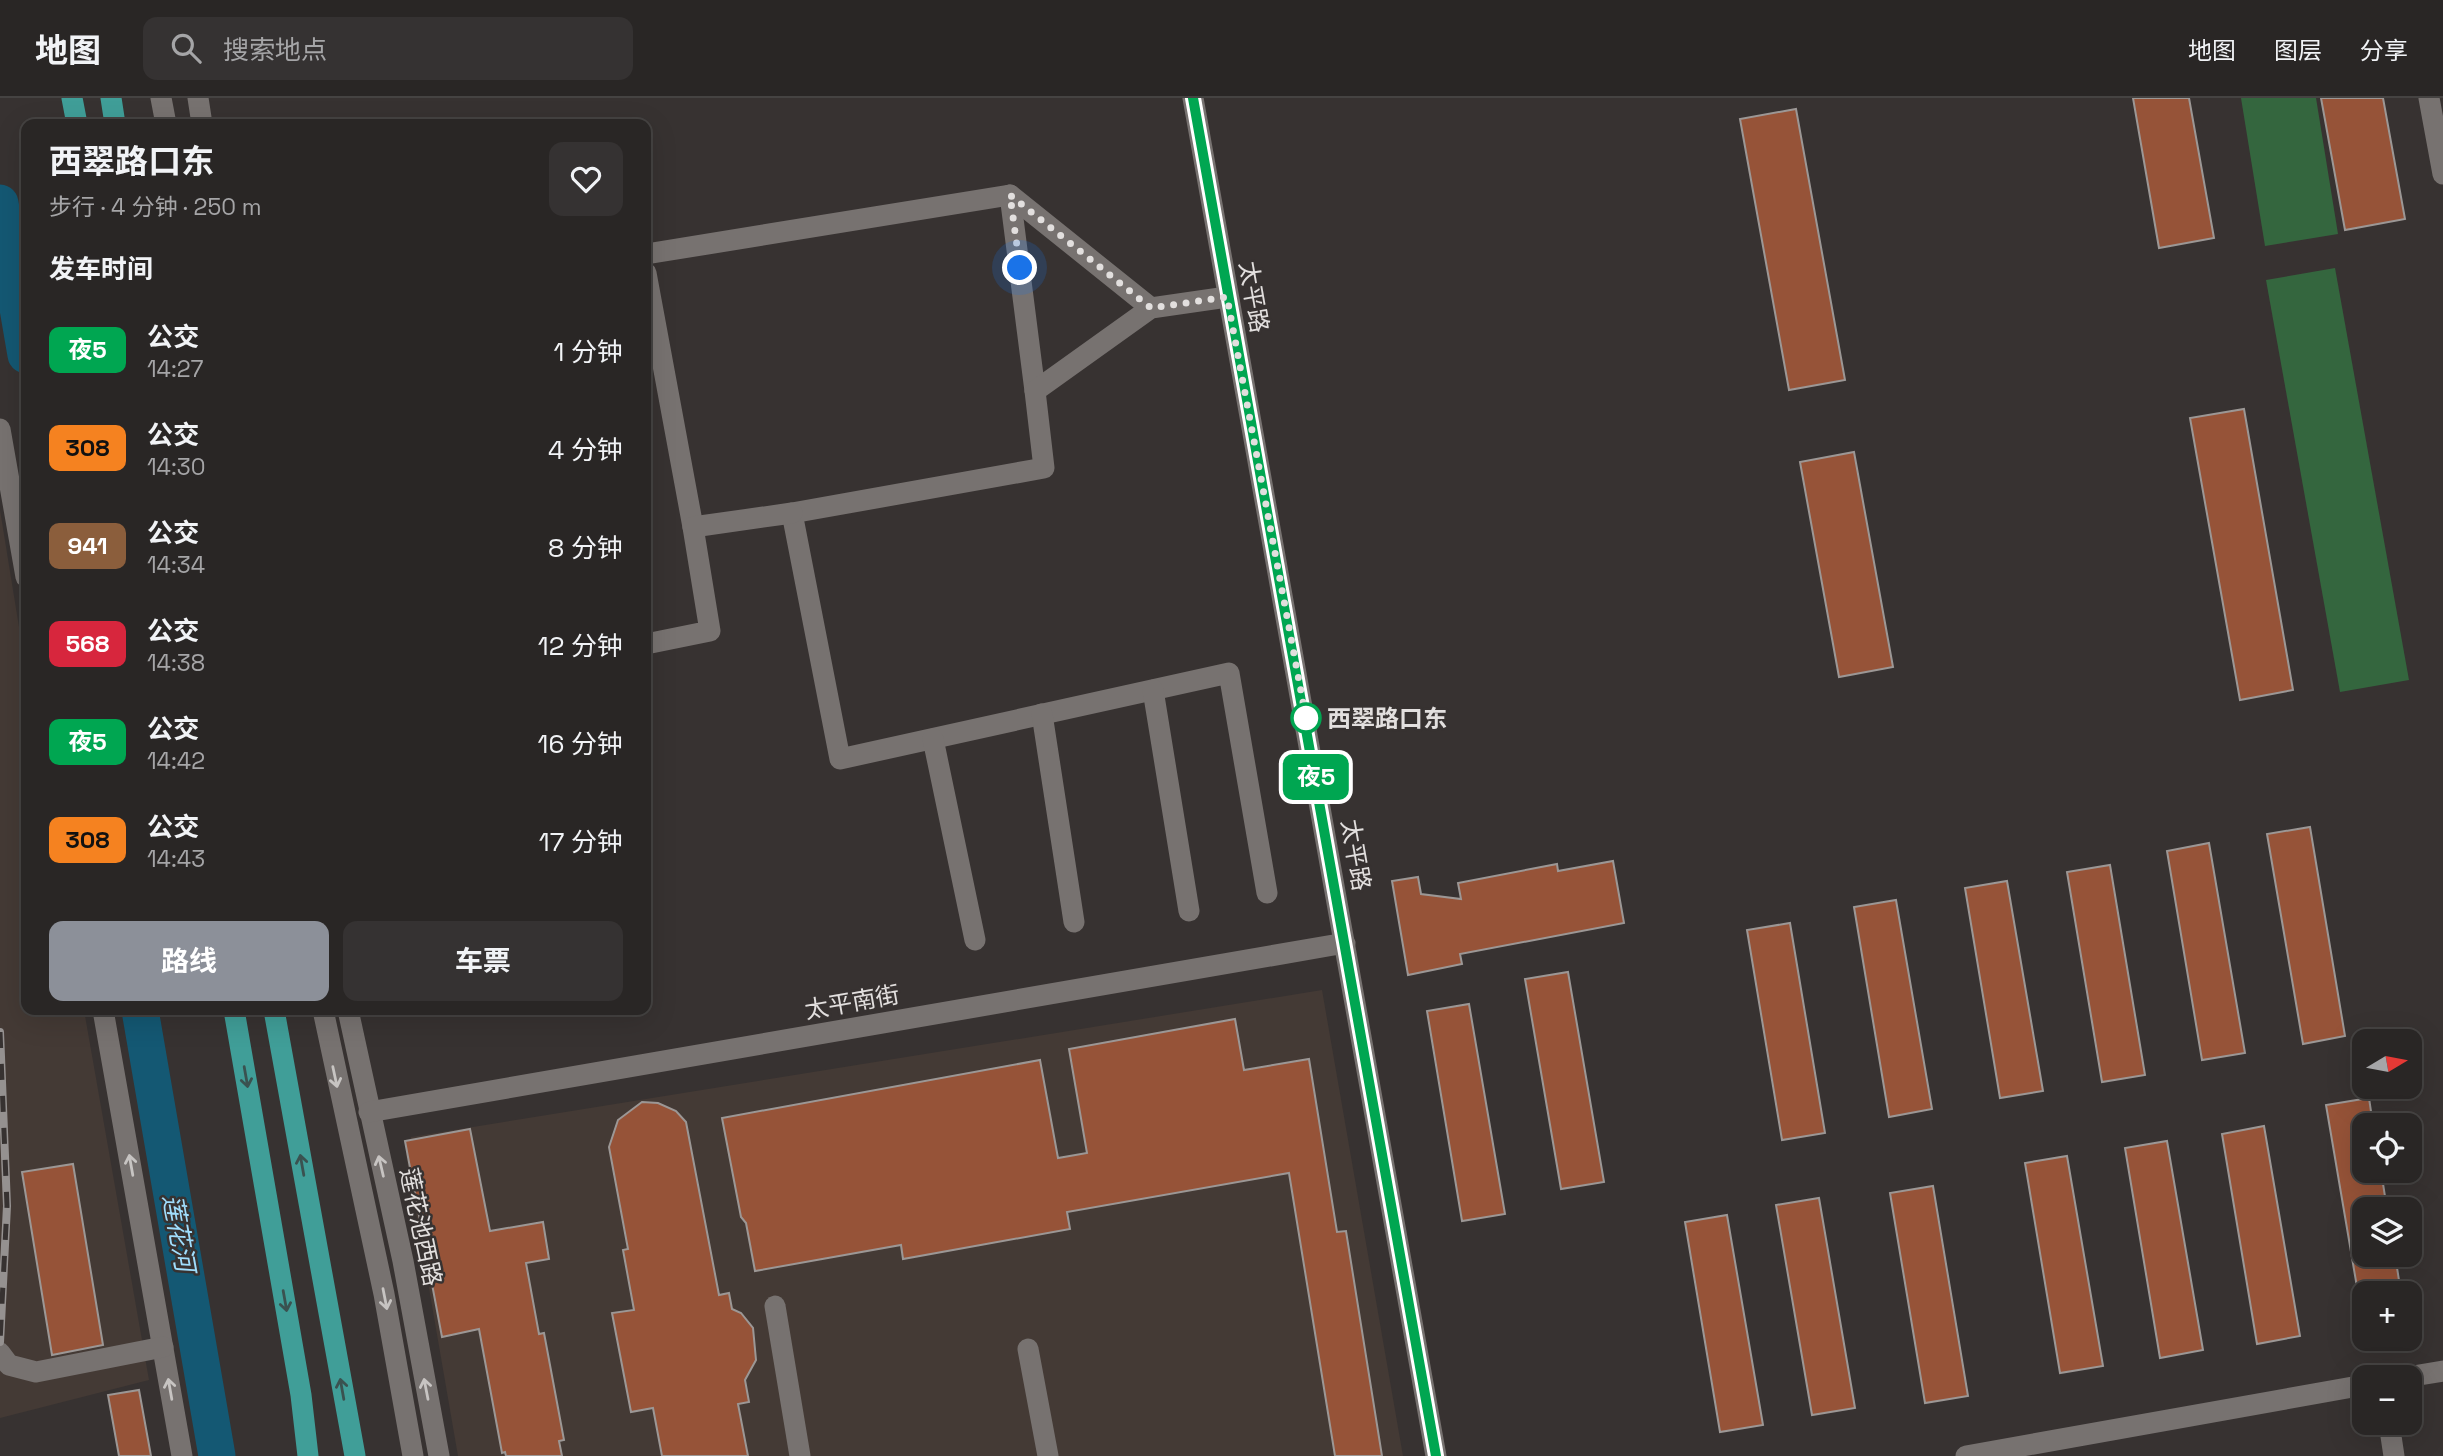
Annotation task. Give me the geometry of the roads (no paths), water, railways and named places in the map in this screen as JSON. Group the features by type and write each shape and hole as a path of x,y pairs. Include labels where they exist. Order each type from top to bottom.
{"highway":[{"path":"72,98 76,119"},
{"path":"111,98 114,119"},
{"path":"235,1015 301,1395 308,1456"},
{"path":"275,1015 355,1456"},
{"path":"301,1395 316,1456"}],"street":[{"path":"162,98 165,119"},
{"path":"198,98 201,119"},
{"name":"太平路","path":"1194,98 1227,297 1436,1456"},
{"path":"2429,98 2443,174"},
{"path":"651,253 1010,195 1151,308"},
{"path":"693,527 792,513 1044,468 1010,195"},
{"path":"1035,391 1151,308 1227,297"},
{"path":"651,300 710,631 651,642"},
{"path":"0,429 21,549"},
{"path":"792,513 840,759 1229,673 1267,893"},
{"path":"1153,690 1189,911"},
{"path":"1042,715 1073,922"},
{"path":"933,739 975,940"},
{"name":"太平南街","path":"369,1112 1345,943"},
{"path":"104,1015 182,1456"},
{"name":"莲花池西路","path":"324,1015 384,1294 413,1456"},
{"name":"莲花池西路","path":"349,1015 402,1261 439,1456"},
{"path":"775,1307 800,1456"},
{"path":"0,1353 9,1365 36,1372 163,1347"},
{"path":"1028,1349 1048,1456"},
{"path":"2422,1374 2443,1371"},
{"path":"1966,1456 2352,1387"},
{"path":"300,1456 301,1395"},
{"path":"2391,1435 2394,1456"}],"waterway":[{"name":"莲花河","path":"0,203 21,326"},
{"name":"莲花河","path":"141,1015 217,1456"}],"railway":[{"path":"0,1032 7,1206 0,1342"}],"place":[{"name":"西翠路口东","path":"1306,718"}]}
